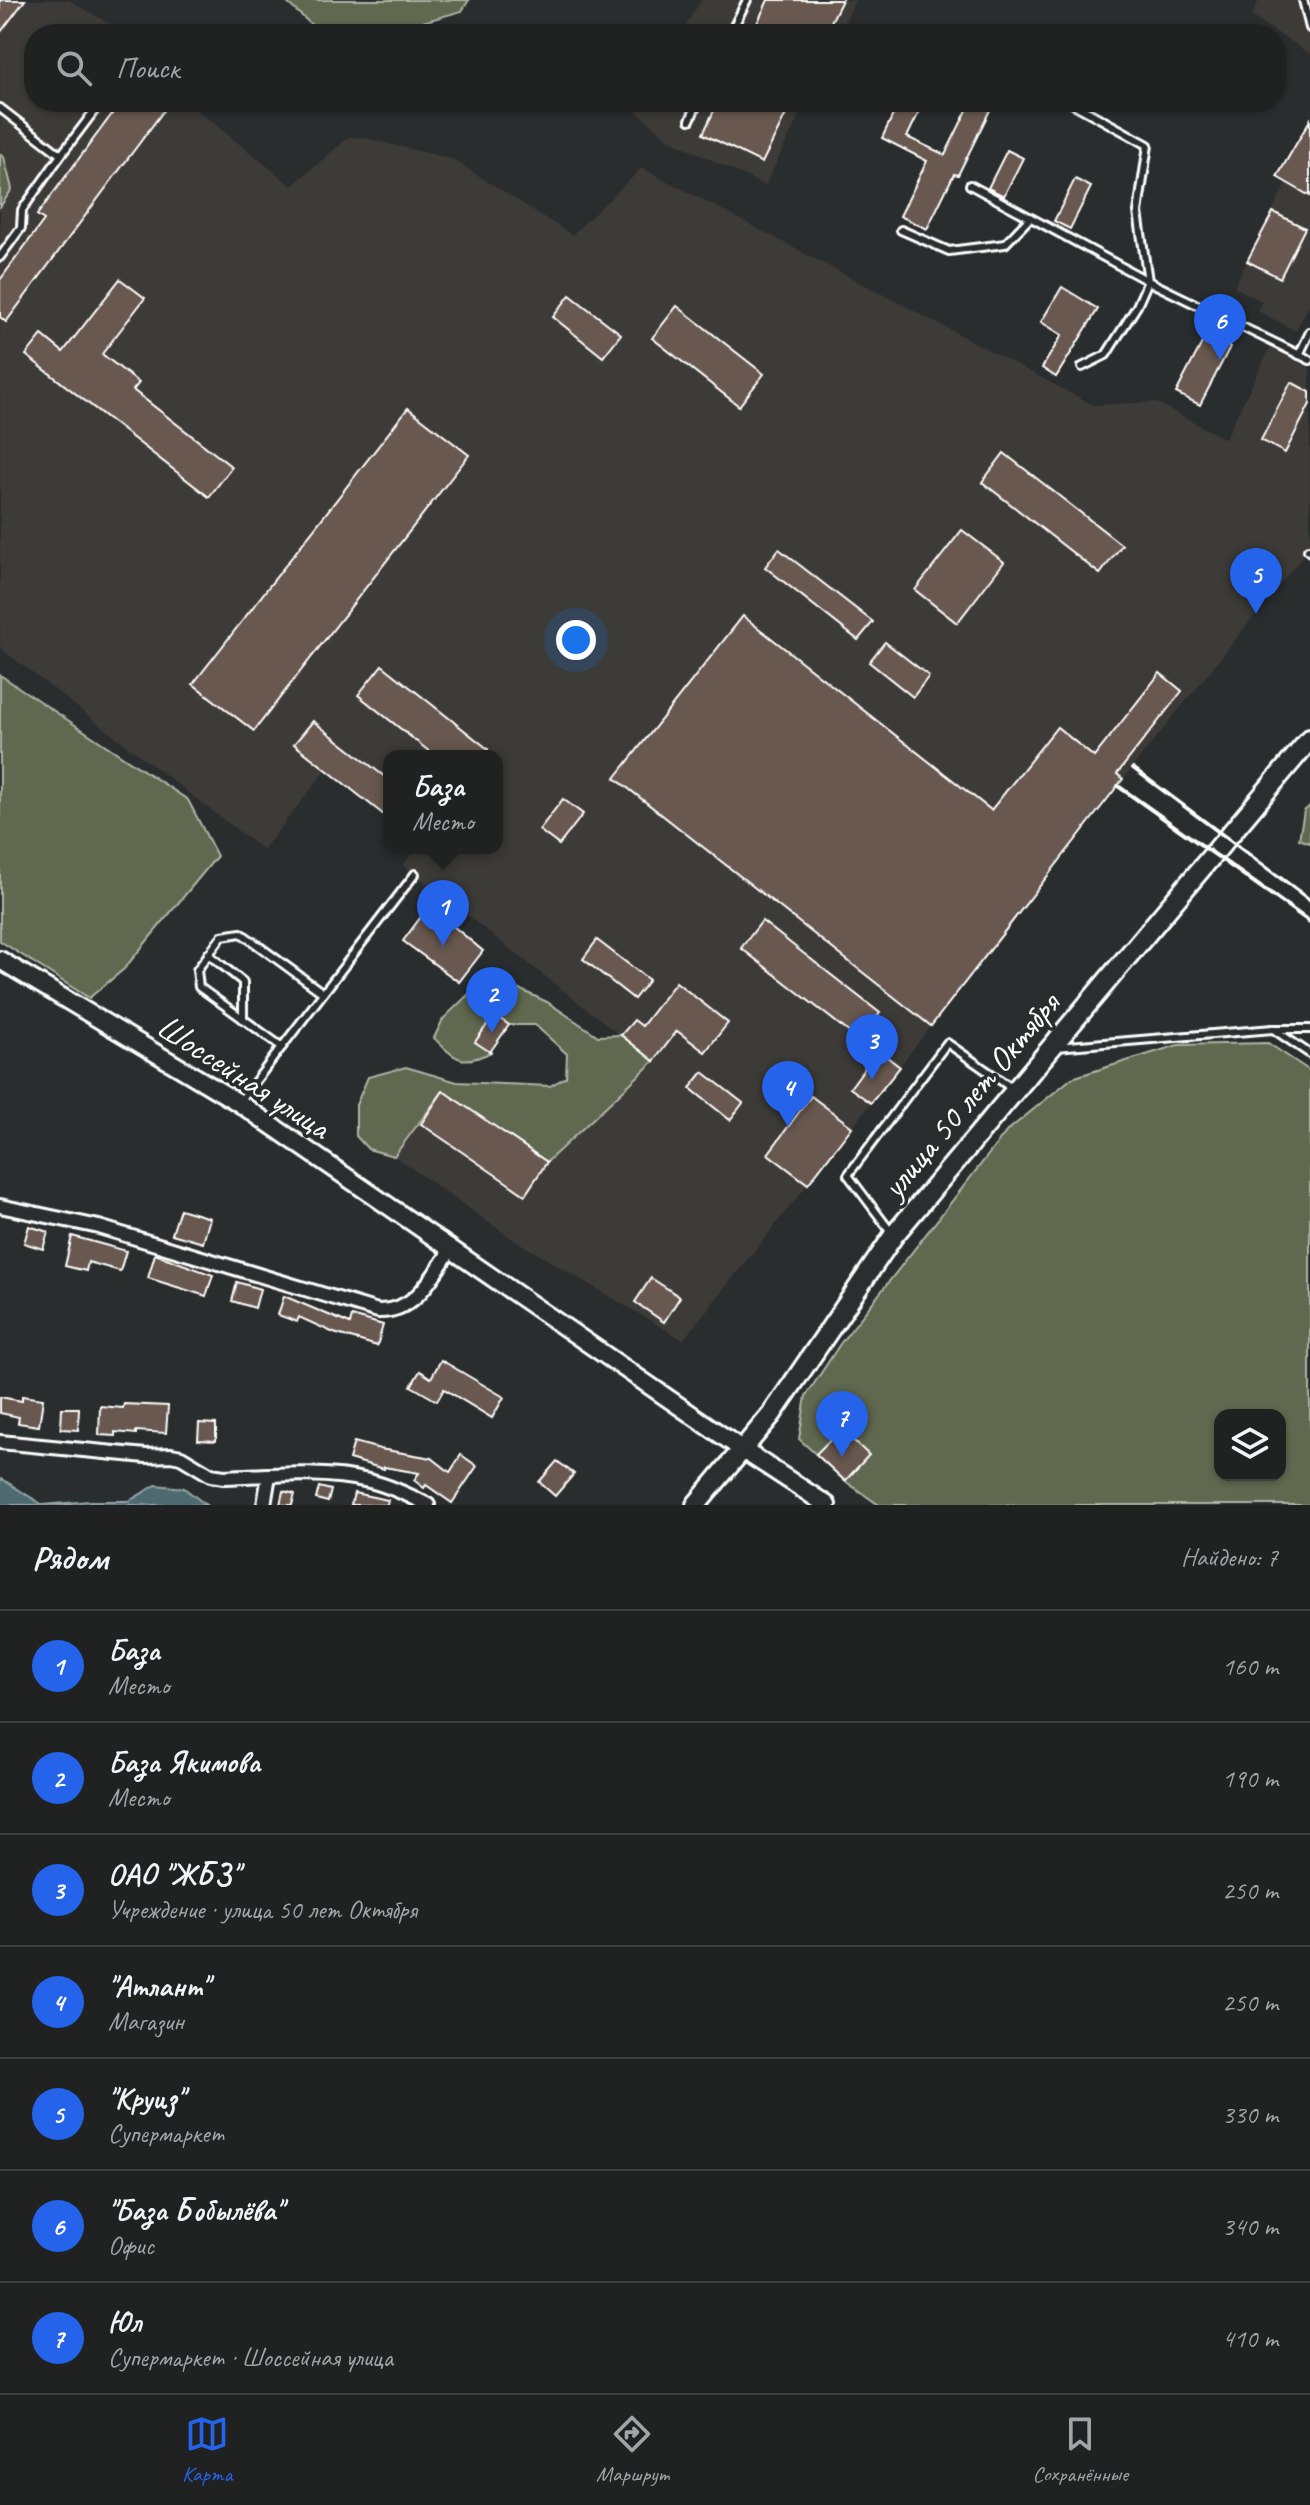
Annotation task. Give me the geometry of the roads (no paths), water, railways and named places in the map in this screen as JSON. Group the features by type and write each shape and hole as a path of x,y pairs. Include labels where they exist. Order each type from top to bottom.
{"main road":[{"name":"улица 50 лет Октября","path":"696,1505 772,1414 894,1235 1310,739"}],"street":[{"name":"Шоссейная улица","path":"0,960 239,1103 827,1505"},
{"path":"0,1206 99,1227 378,1311 394,1311 409,1303 424,1289 451,1249"},
{"path":"0,1442 146,1456 171,1455 181,1457 211,1475 224,1477 333,1476 367,1481 398,1490 428,1505"},
{"path":"264,1505 269,1475"}],"lane":[{"path":"735,24 747,0"},
{"path":"1303,0 1310,28"},
{"path":"0,108 61,155"},
{"path":"0,257 21,228 22,210 93,112"},
{"path":"690,120 694,112"},
{"path":"1082,367 1106,355 1137,306 1148,281 1138,212 1148,145 1088,112"},
{"path":"970,185 1148,281 1310,360"},
{"path":"901,230 949,251 1005,244 1030,218"},
{"path":"1299,355 1310,332"},
{"path":"239,1103 415,874"},
{"path":"282,1047 199,987 197,970 208,954 222,936 241,933 323,993"},
{"path":"208,954 243,982 243,1019"},
{"path":"1052,1048 1273,1029 1310,1029"},
{"path":"1273,1029 1310,1054"},
{"path":"894,1235 848,1175 947,1043 1016,1091"}],"water":[{"path":"2,1479 43,1505 0,1505"},
{"path":"156,1485 184,1488 206,1505 43,1505 129,1501"}],"railway":[{"path":"1133,768 1310,900"},
{"path":"1118,786 1310,922"}],"place":[{"name":"\"База Бобылёва\"","path":"1220,360"},
{"name":"\"Круиз\"","path":"1256,614"},
{"name":"База","path":"443,946"},
{"name":"База Якимова","path":"492,1033"},
{"name":"ОАО \"ЖБЗ\"","path":"872,1080"},
{"name":"\"Атлант\"","path":"788,1127"},
{"name":"Юл","path":"842,1457"}]}
